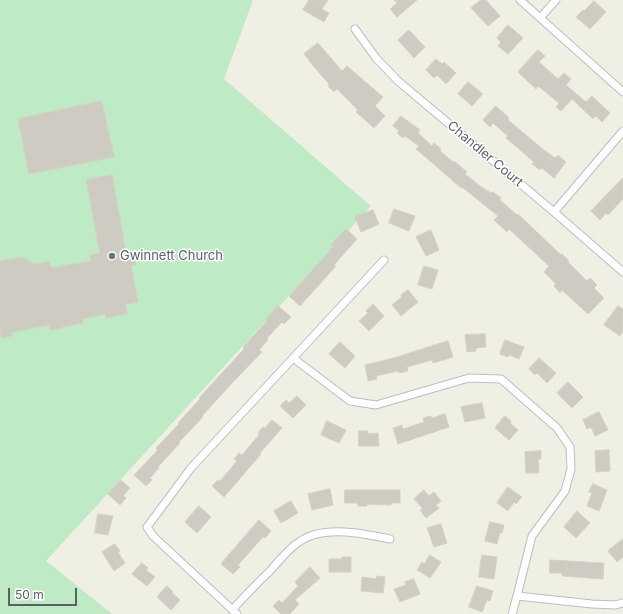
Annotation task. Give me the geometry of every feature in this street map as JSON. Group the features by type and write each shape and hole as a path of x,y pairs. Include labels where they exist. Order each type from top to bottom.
{"street":[{"path":"520,0 623,92"},
{"path":"540,18 556,0"},
{"name":"Chandler Court","path":"355,29 376,58 398,81 623,272"},
{"path":"554,212 623,131"},
{"path":"384,260 191,468 147,527 153,536 235,612 293,546 312,535 344,532 366,534 390,539"},
{"path":"293,358 350,401 376,405 469,378 501,379 557,428 570,448 571,469 565,491 532,536 512,614"},
{"path":"517,596 592,604 623,604"}],"green space":[{"path":"0,0 253,0 224,79 371,206 46,561 112,614 0,614"}],"building":[{"path":"309,0 328,0 322,9 329,13 324,22 303,10"},
{"path":"394,0 417,0 397,17 390,9 397,3"},
{"path":"481,0 486,0 500,16 488,26 471,8"},
{"path":"594,1 606,12 590,29 576,17"},
{"path":"508,25 523,38 508,54 498,46 501,42 497,38"},
{"path":"409,30 425,47 414,58 398,40"},
{"path":"318,43 342,71 347,66 383,97 375,106 385,116 374,128 356,112 358,110 337,89 334,92 328,86 329,84 304,54"},
{"path":"538,50 545,56 539,62 558,79 564,73 571,79 566,85 586,102 592,96 610,113 602,122 596,116 593,119 572,99 561,111 556,107 559,103 538,86 536,89 518,72"},
{"path":"436,59 442,64 444,62 456,73 446,84 437,75 434,78 426,70"},
{"path":"468,82 483,94 472,106 458,94"},
{"path":"102,101 114,157 29,174 18,119"},
{"path":"496,106 509,118 508,120 544,150 555,158 558,155 566,162 554,178 542,168 540,170 532,164 534,162 506,138 508,136 493,123 490,127 483,120"},
{"path":"401,116 420,130 418,133 432,146 434,143 441,149 440,151 467,172 465,174 480,186 491,193 493,192 501,198 500,200 517,215 518,214 561,255 562,254 587,281 590,278 597,285 594,288 604,298 588,314 562,290 560,293 554,286 556,284 544,272 549,266 509,229 507,232 494,220 498,216 462,187 461,188 416,149 419,146 405,136 403,138 397,133 399,131 393,126"},
{"name":"Gwinnett Church","path":"112,175 126,253 134,252 136,265 131,266 138,302 125,304 127,314 106,318 105,314 82,319 83,323 62,328 50,330 49,325 12,332 12,336 2,338 0,334 0,261 22,257 34,264 50,261 51,268 91,261 90,255 100,253 86,180"},
{"path":"623,178 623,199 608,215 606,213 600,220 591,211"},
{"path":"394,209 415,216 409,231 389,223"},
{"path":"373,210 379,224 361,232 355,217"},
{"path":"346,229 357,239 334,265 336,266 300,306 289,296 333,247 331,245"},
{"path":"431,230 439,250 426,256 416,237"},
{"path":"424,266 438,270 432,289 418,285"},
{"path":"408,290 418,302 401,316 392,305"},
{"path":"373,304 384,316 369,331 359,321 368,313 366,311"},
{"path":"278,306 291,317 284,324 282,322 267,338 268,340 259,350 262,352 179,442 180,443 158,467 159,468 150,478 152,480 146,486 134,475 158,450 156,448 179,424 178,423 200,399 199,398 244,349 243,347 267,321 266,319"},
{"path":"618,306 623,309 623,331 620,336 604,325"},
{"path":"485,334 486,347 476,348 476,351 467,352 465,335"},
{"path":"505,340 524,347 519,359 509,355 508,357 500,354"},
{"path":"448,341 453,357 433,363 432,360 407,367 408,371 399,373 398,371 376,376 377,379 368,381 365,365 394,358"},
{"path":"340,342 355,356 345,368 329,354"},
{"path":"539,358 556,373 547,383 537,373 535,375 529,369"},
{"path":"568,382 583,397 572,408 557,393"},
{"path":"297,396 306,405 293,418 280,406 286,400 289,403"},
{"path":"482,403 485,418 465,422 461,407"},
{"path":"599,412 608,430 595,436 591,427 587,429 583,420"},
{"path":"445,414 449,427 398,444 393,428 402,425 403,429 424,422 423,418 431,416 432,418"},
{"path":"505,416 518,430 509,440 495,428"},
{"path":"272,420 282,428 224,497 212,486 218,480 220,481 237,461 234,459 239,453 242,455 259,435 258,433 263,427 265,428"},
{"path":"327,421 346,430 339,443 321,435"},
{"path":"359,431 368,431 368,434 378,433 379,446 359,446"},
{"path":"609,450 610,471 596,472 595,451"},
{"path":"541,451 541,459 538,459 539,473 526,473 525,452"},
{"path":"121,480 130,488 123,496 126,498 120,505 108,494"},
{"path":"593,484 607,490 599,511 587,506 592,493 589,492"},
{"path":"508,487 522,497 516,504 514,502 508,511 497,503"},
{"path":"330,489 333,505 312,510 308,494"},
{"path":"345,490 400,490 400,503 391,503 391,505 367,504 367,506 358,506 358,503 345,503"},
{"path":"424,490 429,496 434,492 441,501 436,505 439,508 426,518 420,510 423,509 414,499"},
{"path":"291,501 298,513 281,523 274,511"},
{"path":"199,506 211,517 197,533 185,522"},
{"path":"577,511 590,523 576,538 564,527"},
{"path":"98,514 113,516 108,535 95,533"},
{"path":"259,520 271,531 265,538 263,537 238,565 240,567 233,574 221,564"},
{"path":"490,522 504,525 502,533 500,532 497,544 485,541"},
{"path":"441,524 447,543 434,547 427,528"},
{"path":"623,539 623,557 617,562 608,551"},
{"path":"115,544 125,563 114,571 102,552"},
{"path":"430,555 441,562 430,578 417,570 422,562 424,564"},
{"path":"482,555 497,557 494,579 479,577"},
{"path":"342,557 351,557 351,572 329,572 329,559 342,559"},
{"path":"550,560 604,563 603,579 562,576 562,573 550,573"},
{"path":"142,563 148,568 146,570 155,577 147,586 132,574"},
{"path":"310,567 320,578 295,600 299,604 290,614 281,614 273,606 279,600 282,603 298,586 295,582"},
{"path":"377,576 385,577 383,593 361,591 362,577 376,579"},
{"path":"414,579 420,594 400,602 394,589 406,585 405,582"},
{"path":"167,586 180,600 171,610 157,597"},
{"path":"477,586 493,591 490,601 487,600 482,612 469,607"}],"place":[{"name":"Gwinnett Church","path":"112,256"}]}
